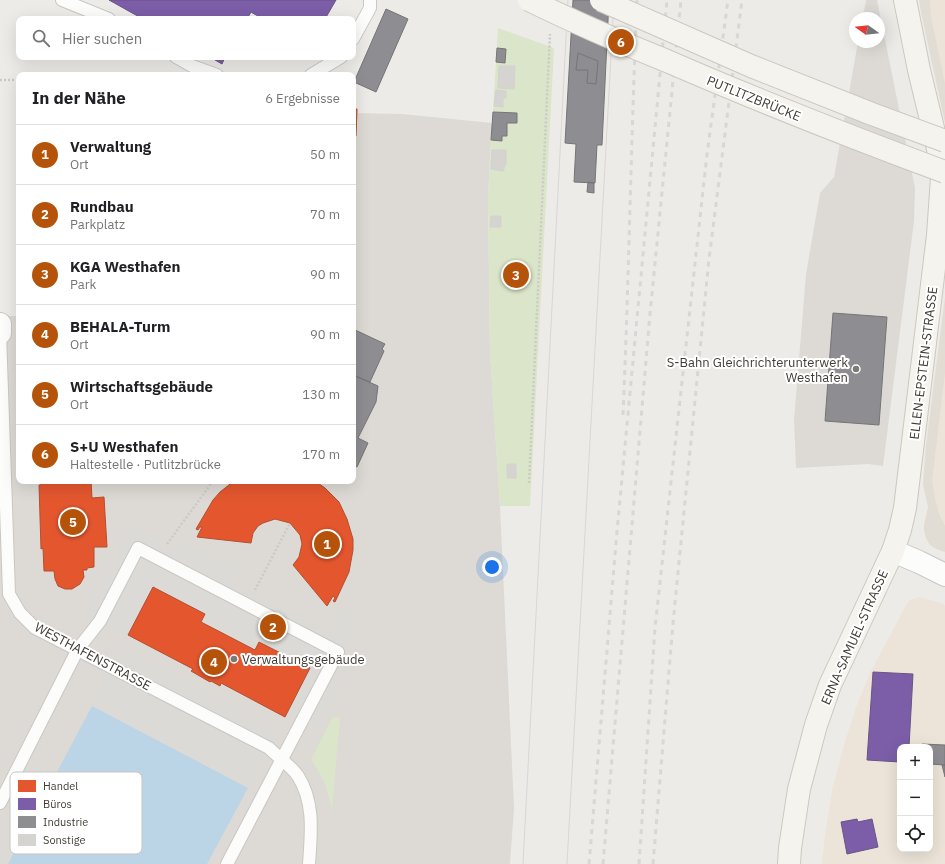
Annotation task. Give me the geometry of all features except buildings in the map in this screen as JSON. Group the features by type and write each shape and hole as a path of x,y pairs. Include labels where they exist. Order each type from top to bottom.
{"main road":[{"name":"PUTLITZBRÜCKE","path":"529,0 565,18 743,94 945,172"},
{"path":"601,0 751,66 945,141"},
{"name":"ELLEN-EPSTEIN-STRASSE","path":"893,551 905,508 938,235 942,178 938,149 904,0"},
{"name":"ERNA-SAMUEL-STRASSE","path":"789,864 799,789 816,725 830,685 893,551"}],"street":[{"name":"WESTHAFENSTRASSE","path":"0,324 0,332"},
{"path":"893,551 945,575"}],"lane":[{"path":"62,0 102,16"},
{"path":"356,34 370,8 370,0"},
{"path":"181,60 192,66 209,72"},
{"path":"316,72 336,60"},
{"name":"WESTHAFENSTRASSE","path":"0,332 4,594 35,628 269,748 297,776 308,797 312,825 309,864"},
{"path":"16,772 78,650 100,620 138,548 338,652 228,864"},
{"path":"0,803 10,783"}],"path":[{"path":"529,483 549,43"},
{"path":"0,80 16,80"},
{"path":"157,558 212,484"},
{"path":"247,604 290,523"}],"shaded area":[{"path":"866,0 877,0 879,12 864,12"},
{"path":"919,0 945,0 945,123 921,12"},
{"path":"930,0 945,0 945,83 931,17"},
{"path":"885,40 915,188 914,221 883,466 868,464 796,468 794,420 806,274 820,193 834,177 857,48 885,48"},
{"path":"356,113 402,114 492,123 488,197 490,352 500,506 514,808 510,864 0,864 0,316 16,316 16,484 356,484"},
{"path":"945,297 945,552 930,545 926,538 924,525 928,507 923,485 926,445"},
{"path":"945,373 945,526 939,514 932,481"},
{"path":"129,527 173,550 178,540 239,570 232,583 328,634 340,609 352,615 346,653 338,687 328,712 317,733 285,717 310,668 154,587 128,635 85,612"},
{"path":"919,597 941,603 945,606 945,864 822,864 832,790 855,710 870,673 909,601"},
{"path":"120,649 281,733 248,788 92,706"}],"green space":[{"path":"498,28 554,48 530,506 500,506 490,352 488,197"},
{"path":"333,717 340,718 332,810 325,783 311,759"}],"water":[{"path":"92,706 248,788 207,864 8,864 13,854 142,854 142,772 57,772"}],"tram line":[{"path":"523,864 568,0"},
{"path":"567,864 614,0"}],"railway":[{"path":"623,415 637,0"},
{"path":"589,864 617,531 667,0"},
{"path":"603,864 650,314 681,0"},
{"path":"639,864 655,628 707,154 728,0"},
{"path":"653,864 673,623 709,259 742,0"}],"place":[{"name":"S+U Westhafen","path":"621,42"},
{"name":"KGA Westhafen","path":"516,275"},
{"name":"S-Bahn Gleichrichterunterwerk Westhafen","path":"856,369"},
{"name":"Wirtschaftsgebäude","path":"73,522"},
{"name":"Verwaltung","path":"327,544"},
{"name":"Rundbau","path":"273,627"},
{"name":"Verwaltungsgebäude","path":"234,659"},
{"name":"BEHALA-Turm","path":"214,662"}]}
